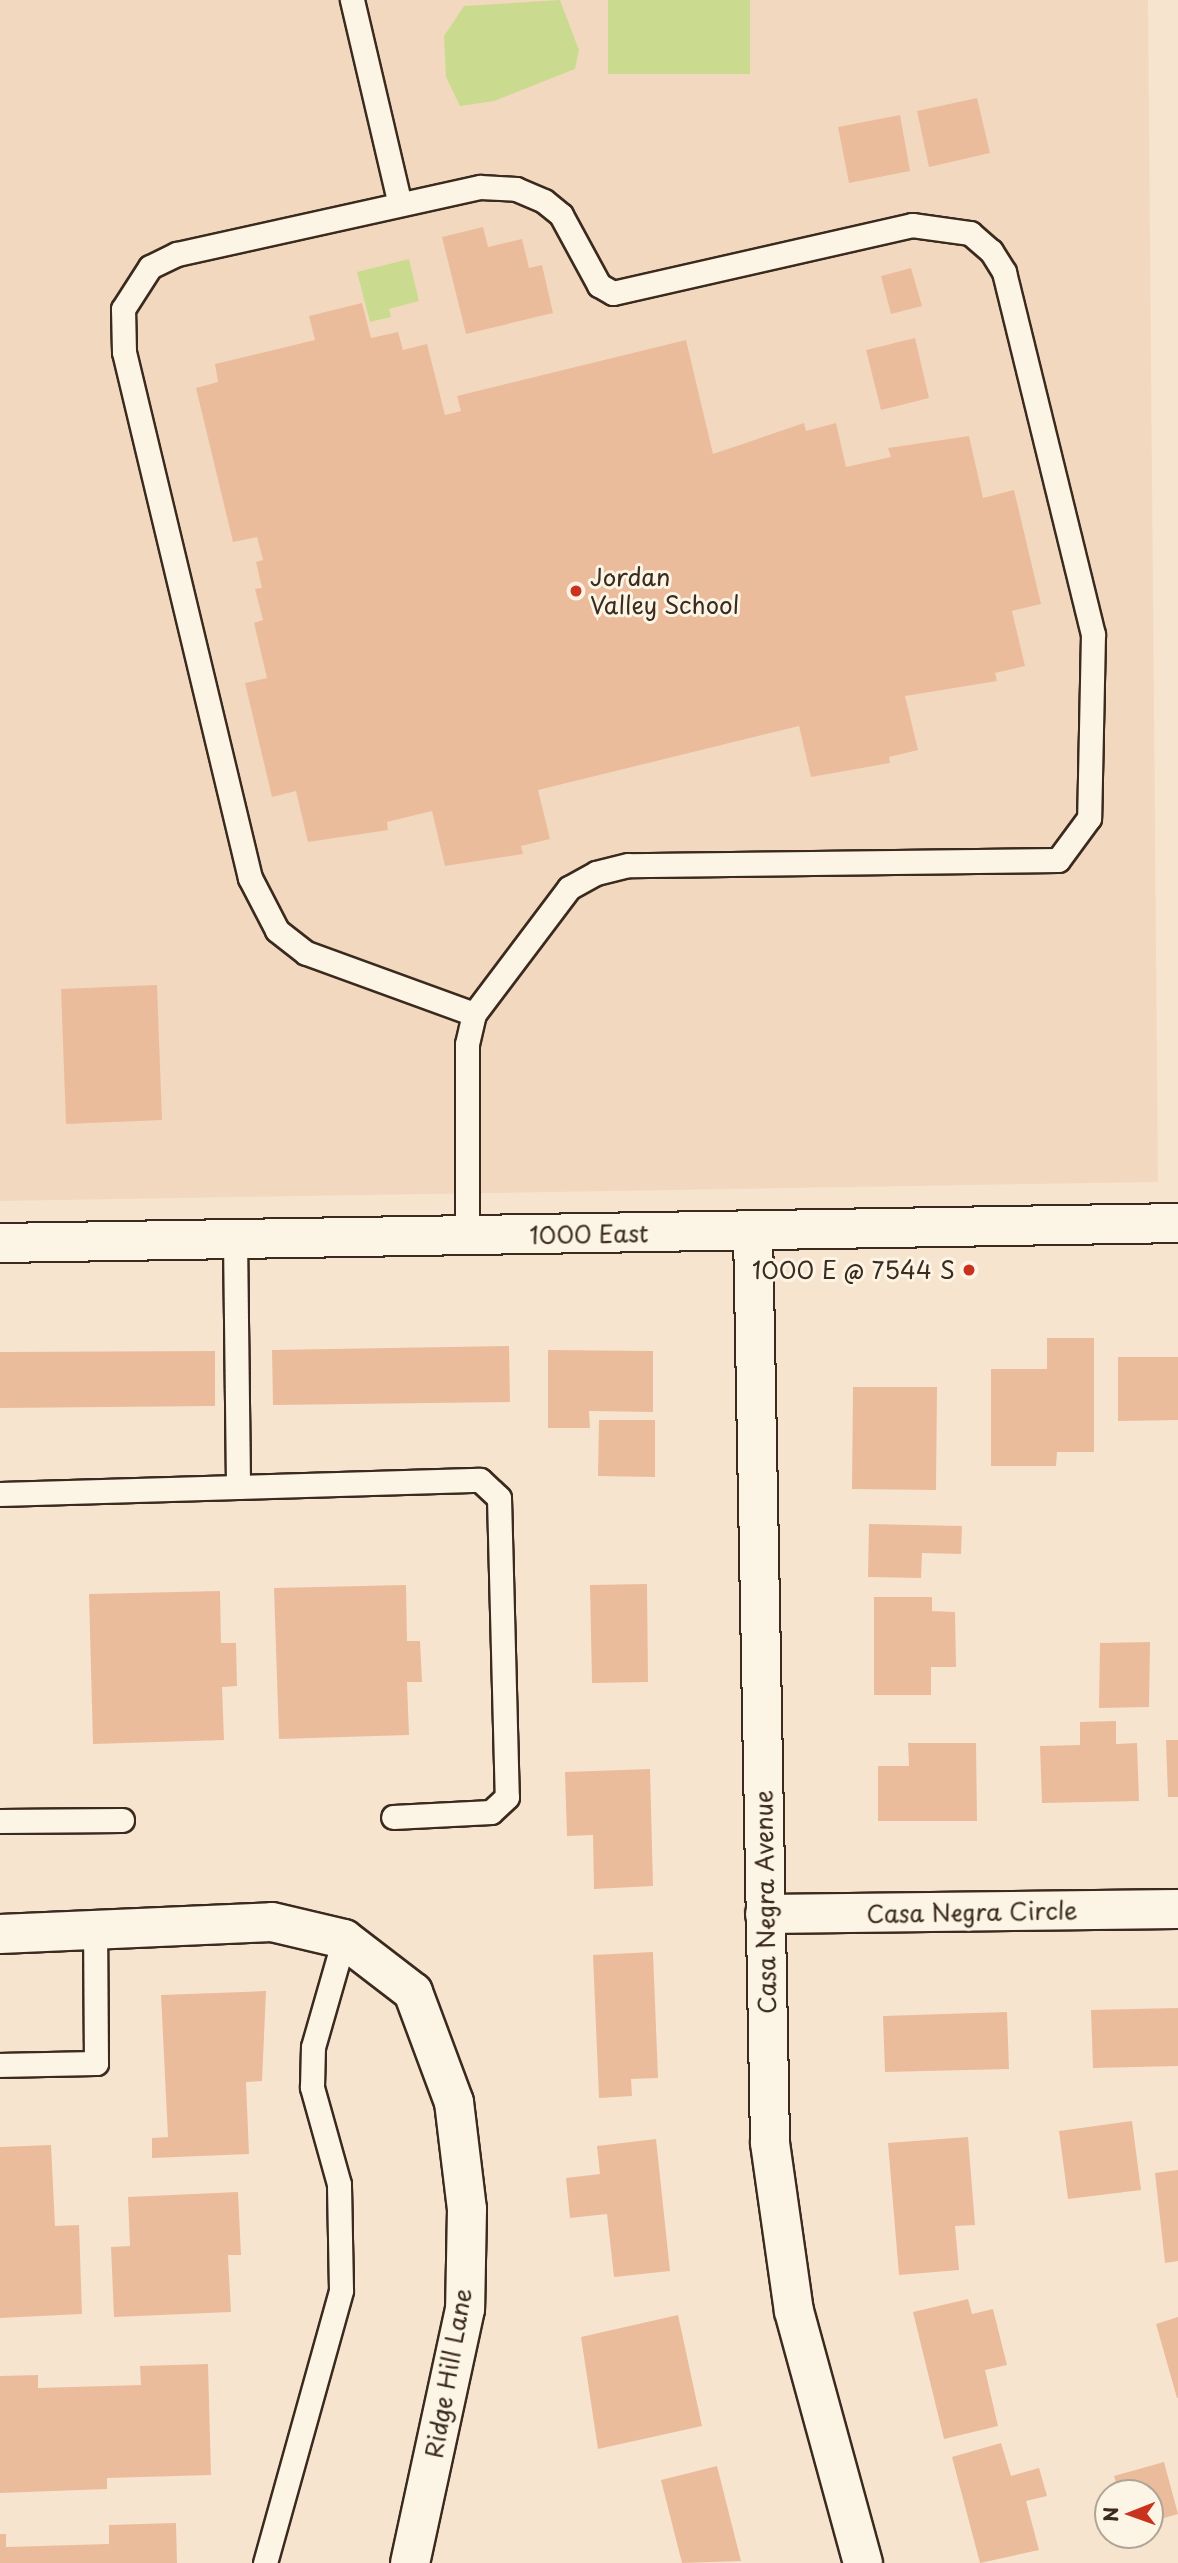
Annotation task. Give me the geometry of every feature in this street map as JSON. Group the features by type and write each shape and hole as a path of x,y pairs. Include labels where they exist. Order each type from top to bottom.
{"street":[{"name":"1000 East","path":"0,1242 467,1237 1178,1223"},
{"name":"Casa Negra Avenue","path":"753,1231 770,2143 794,2311 863,2563"},
{"name":"Casa Negra Circle","path":"765,1914 1178,1909"},
{"name":"Ridge Hill Lane","path":"0,1934 272,1922 344,1938 413,1992 454,2102 467,2209 465,2309 410,2563"}],"lane":[{"path":"352,0 398,201"},
{"path":"467,1237 467,1044 474,1014 569,888 596,873 628,865 1058,860 1089,818 1093,634 1004,272 970,233 912,225 624,294 599,285 561,215 544,201 516,189 480,187 398,201 177,254 150,267 123,309 122,341 261,909 306,953 474,1014"},
{"path":"236,1238 238,1486"},
{"path":"0,1494 5,1489 480,1480 499,1498 507,1797 491,1812 393,1817"},
{"path":"0,1821 122,1821"},
{"path":"0,2065 96,2063 95,1931"},
{"path":"265,2563 341,2290 339,2183 312,2087 313,2047 344,1938"}],"shaded area":[{"name":"Jordan Valley School","path":"0,0 1148,0 1158,1182 0,1201"}],"green space":[{"path":"560,0 579,50 575,69 494,101 460,106 446,77 444,36 464,6"},
{"path":"608,0 750,0 750,74 608,74"},
{"path":"409,259 419,301 389,309 391,317 370,322 357,272"}],"building":[{"path":"977,98 990,153 929,167 917,111"},
{"path":"900,115 910,171 849,183 838,127"},
{"path":"483,227 488,247 522,239 529,268 542,265 553,313 466,334 442,237"},
{"path":"911,268 922,306 891,314 881,276"},
{"path":"362,303 371,338 398,332 403,350 427,344 445,415 461,411 457,396 686,340 713,454 804,423 806,431 836,423 846,467 891,457 888,448 969,436 983,498 1014,490 1041,604 1012,611 1025,666 995,673 997,681 905,696 918,750 889,757 890,763 811,777 799,726 538,790 550,839 521,846 523,854 445,866 432,811 387,822 388,830 308,842 296,791 272,797 245,683 267,678 254,623 263,620 255,589 262,588 256,562 263,560 257,537 233,542 196,388 218,382 215,364 315,340 309,316"},
{"path":"915,338 929,398 881,410 866,350"},
{"path":"157,985 162,1120 66,1124 61,989"},
{"path":"1047,1338 1094,1338 1094,1452 1057,1452 1056,1466 991,1466 991,1369 1047,1369"},
{"path":"509,1346 510,1402 273,1405 272,1350"},
{"path":"548,1350 653,1351 653,1412 589,1411 590,1428 548,1428"},
{"path":"215,1351 215,1406 0,1408 0,1352"},
{"path":"1118,1357 1178,1357 1178,1420 1118,1421"},
{"path":"853,1387 937,1387 936,1490 852,1489"},
{"path":"599,1420 655,1420 655,1477 598,1476"},
{"path":"869,1524 962,1526 961,1554 922,1553 921,1578 868,1577"},
{"path":"647,1584 648,1682 592,1683 590,1585"},
{"path":"406,1585 407,1641 420,1641 422,1682 407,1682 409,1735 279,1739 274,1588"},
{"path":"220,1591 221,1643 236,1643 237,1686 222,1687 224,1740 93,1744 89,1594"},
{"path":"874,1597 932,1597 932,1611 955,1612 956,1667 931,1667 931,1695 874,1695"},
{"path":"1150,1642 1149,1707 1099,1708 1100,1643"},
{"path":"1116,1721 1116,1744 1137,1743 1139,1801 1042,1803 1040,1746 1080,1745 1080,1722"},
{"path":"1166,1740 1178,1740 1178,1797 1168,1797"},
{"path":"908,1743 976,1743 977,1821 878,1821 878,1766 909,1766"},
{"path":"650,1769 653,1886 594,1889 593,1835 567,1836 565,1772"},
{"path":"653,1952 658,2078 631,2079 632,2096 599,2098 593,1955"},
{"path":"266,1991 262,2081 246,2082 249,2154 152,2158 152,2138 168,2137 161,1995"},
{"path":"1178,2008 1178,2066 1093,2068 1091,2010"},
{"path":"1007,2012 1009,2069 885,2072 883,2016"},
{"path":"1132,2121 1141,2190 1068,2199 1059,2131"},
{"path":"968,2137 975,2225 955,2226 959,2270 899,2275 888,2143"},
{"path":"656,2139 670,2271 614,2277 607,2214 570,2218 566,2178 600,2174 597,2146"},
{"path":"51,2145 55,2226 79,2225 82,2314 0,2318 0,2147"},
{"path":"1178,2170 1178,2261 1165,2263 1155,2173"},
{"path":"238,2192 241,2255 228,2255 231,2312 114,2317 111,2247 130,2246 128,2197"},
{"path":"968,2299 972,2314 993,2309 1007,2365 985,2370 998,2426 944,2439 913,2312"},
{"path":"678,2315 702,2426 598,2449 581,2337"},
{"path":"1178,2317 1178,2398 1177,2398 1156,2324"},
{"path":"208,2364 211,2475 107,2478 107,2489 0,2493 0,2376 38,2375 38,2388 141,2385 140,2366"},
{"path":"1001,2443 1011,2476 1039,2468 1047,2496 1026,2501 1039,2550 980,2563 952,2457"},
{"path":"1164,2462 1178,2514 1164,2518 1164,2479 1115,2479 1114,2476"},
{"path":"717,2466 741,2561 682,2563 661,2480"},
{"path":"176,2523 177,2563 0,2563 0,2534 6,2534 6,2547 109,2544 109,2525"}],"place":[{"name":"Jordan Valley School","path":"576,591"},
{"name":"1000 E @ 7544 S","path":"969,1270"}]}
